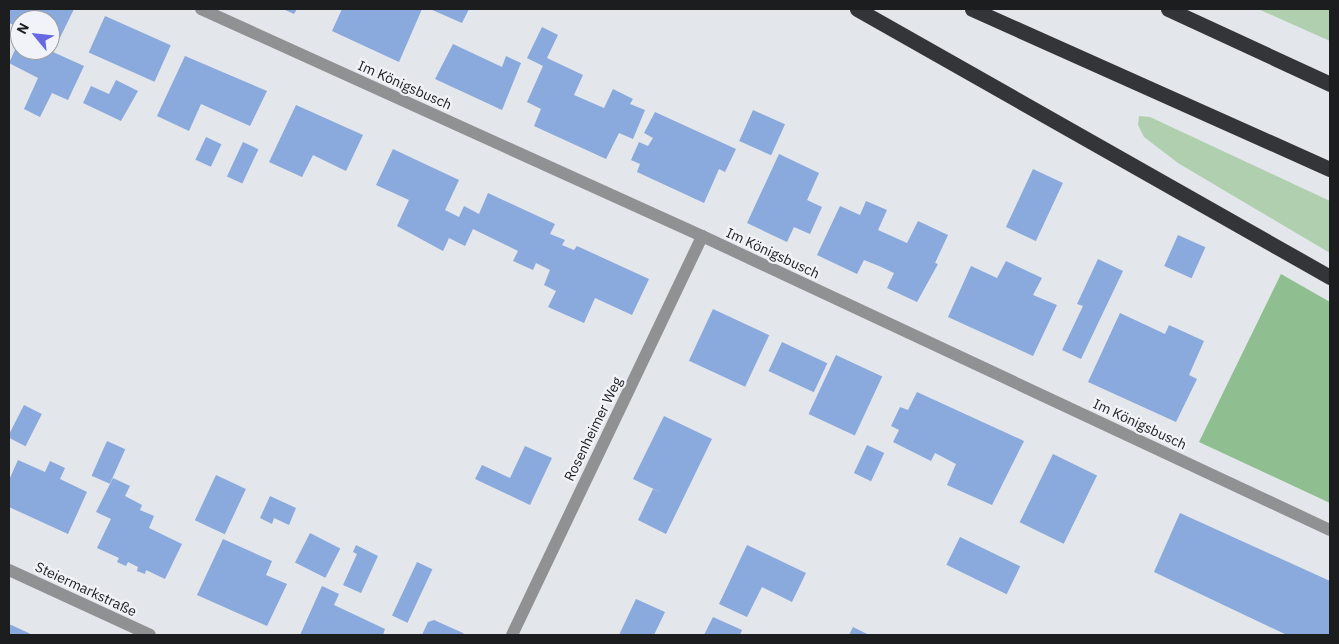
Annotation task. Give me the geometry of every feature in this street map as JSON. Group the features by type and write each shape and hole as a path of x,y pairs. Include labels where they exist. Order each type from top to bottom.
{"highway":[{"path":"857,9 1330,277"},
{"path":"972,9 1330,169"},
{"path":"1168,9 1330,84"}],"street":[{"name":"Im Königsbusch","path":"201,9 702,236 1330,530"},
{"name":"Rosenheimer Weg","path":"512,635 702,236"},
{"name":"Steiermarkstraße","path":"9,570 150,635"}],"green space":[{"path":"1258,9 1330,9 1330,41"},
{"path":"1139,116 1150,117 1330,201 1330,253 1178,163 1144,137 1138,125"},
{"path":"1281,274 1330,302 1330,503 1199,442"}],"building":[{"path":"9,9 74,9 60,38 60,10 10,10 9,23"},
{"path":"283,9 297,9 294,14"},
{"path":"342,9 422,9 399,62 332,31"},
{"path":"430,9 469,9 462,23"},
{"path":"105,16 171,45 155,82 89,53"},
{"path":"542,27 558,35 547,58 583,75 574,95 604,108 613,89 633,99 630,104 645,110 633,139 619,133 606,159 534,126 541,109 527,102 543,66 527,58"},
{"path":"453,44 502,67 506,56 521,63 502,110 435,79"},
{"path":"60,55 84,66 68,100 52,93 40,117 24,109 38,78 9,63 10,60 60,60"},
{"path":"185,56 267,91 250,126 201,104 189,131 157,116"},
{"path":"116,80 138,91 121,121 83,103 91,86 109,94"},
{"path":"296,105 363,135 346,171 313,155 302,177 269,162"},
{"path":"753,110 785,124 771,155 739,141"},
{"path":"655,112 736,149 725,172 719,169 704,203 637,172 640,164 631,160 639,142 648,146 653,138 644,133"},
{"path":"206,137 221,144 211,167 195,160"},
{"path":"243,142 258,149 242,184 227,176"},
{"path":"393,149 459,180 445,210 459,217 464,206 479,214 488,193 555,224 550,234 565,240 562,245 574,250 577,246 649,279 632,315 595,298 584,323 548,307 556,291 544,285 550,270 536,263 533,270 513,261 518,251 473,229 465,246 449,238 443,251 397,226 409,200 376,185"},
{"path":"779,154 819,173 807,200 822,207 810,234 794,227 787,242 747,223"},
{"path":"1033,169 1063,183 1036,241 1006,227"},
{"path":"866,201 887,210 878,230 907,243 918,221 948,235 935,263 938,264 917,302 887,288 894,273 864,260 857,274 817,255 840,206 860,215"},
{"path":"1178,235 1205,247 1192,278 1164,266"},
{"path":"1098,259 1123,271 1081,359 1062,350 1083,306 1077,304"},
{"path":"1006,261 1042,278 1033,295 1057,305 1033,356 948,317 971,266 997,278"},
{"path":"713,309 769,335 745,387 689,361"},
{"path":"1120,313 1165,334 1169,325 1204,341 1189,375 1197,379 1176,422 1088,382"},
{"path":"782,342 827,363 814,392 768,371"},
{"path":"836,355 882,377 855,435 809,414"},
{"path":"917,392 1024,441 992,505 947,485 956,464 935,453 931,461 893,442 899,430 891,426 900,407 908,410"},
{"path":"24,405 42,414 25,446 9,438"},
{"path":"664,416 712,439 666,534 638,520 653,489 662,493 633,479"},
{"path":"107,441 125,449 110,484 92,476"},
{"path":"867,445 884,453 871,481 854,473"},
{"path":"525,446 552,458 530,505 475,479 482,465 510,478"},
{"path":"1053,454 1097,475 1064,544 1020,522"},
{"path":"18,460 45,472 50,461 65,468 60,479 87,492 68,534 9,507 9,480"},
{"path":"216,475 246,489 225,534 195,520"},
{"path":"113,478 130,486 125,496 142,505 140,510 154,516 149,528 182,544 165,579 146,570 145,574 137,571 138,567 128,562 126,566 117,562 119,558 97,548 111,519 96,512"},
{"path":"270,496 296,508 289,525 274,518 272,524 260,518"},
{"path":"1180,513 1330,581 1330,635 1287,635 1154,572"},
{"path":"310,533 340,548 325,578 295,562"},
{"path":"960,537 1020,566 1007,594 946,565"},
{"path":"223,539 272,561 266,575 287,584 267,626 197,595"},
{"path":"356,545 378,556 361,593 343,585 357,554 353,552"},
{"path":"747,545 806,573 792,602 762,587 747,617 719,604"},
{"path":"417,562 432,569 407,623 392,615"},
{"path":"322,586 339,594 334,605 385,629 383,635 300,635"},
{"path":"636,599 665,612 654,635 619,635"},
{"path":"713,617 742,630 740,635 704,635"},
{"path":"434,620 464,635 422,635 428,622"},
{"path":"9,624 33,635 9,635"},
{"path":"853,627 869,635 849,635"}]}
